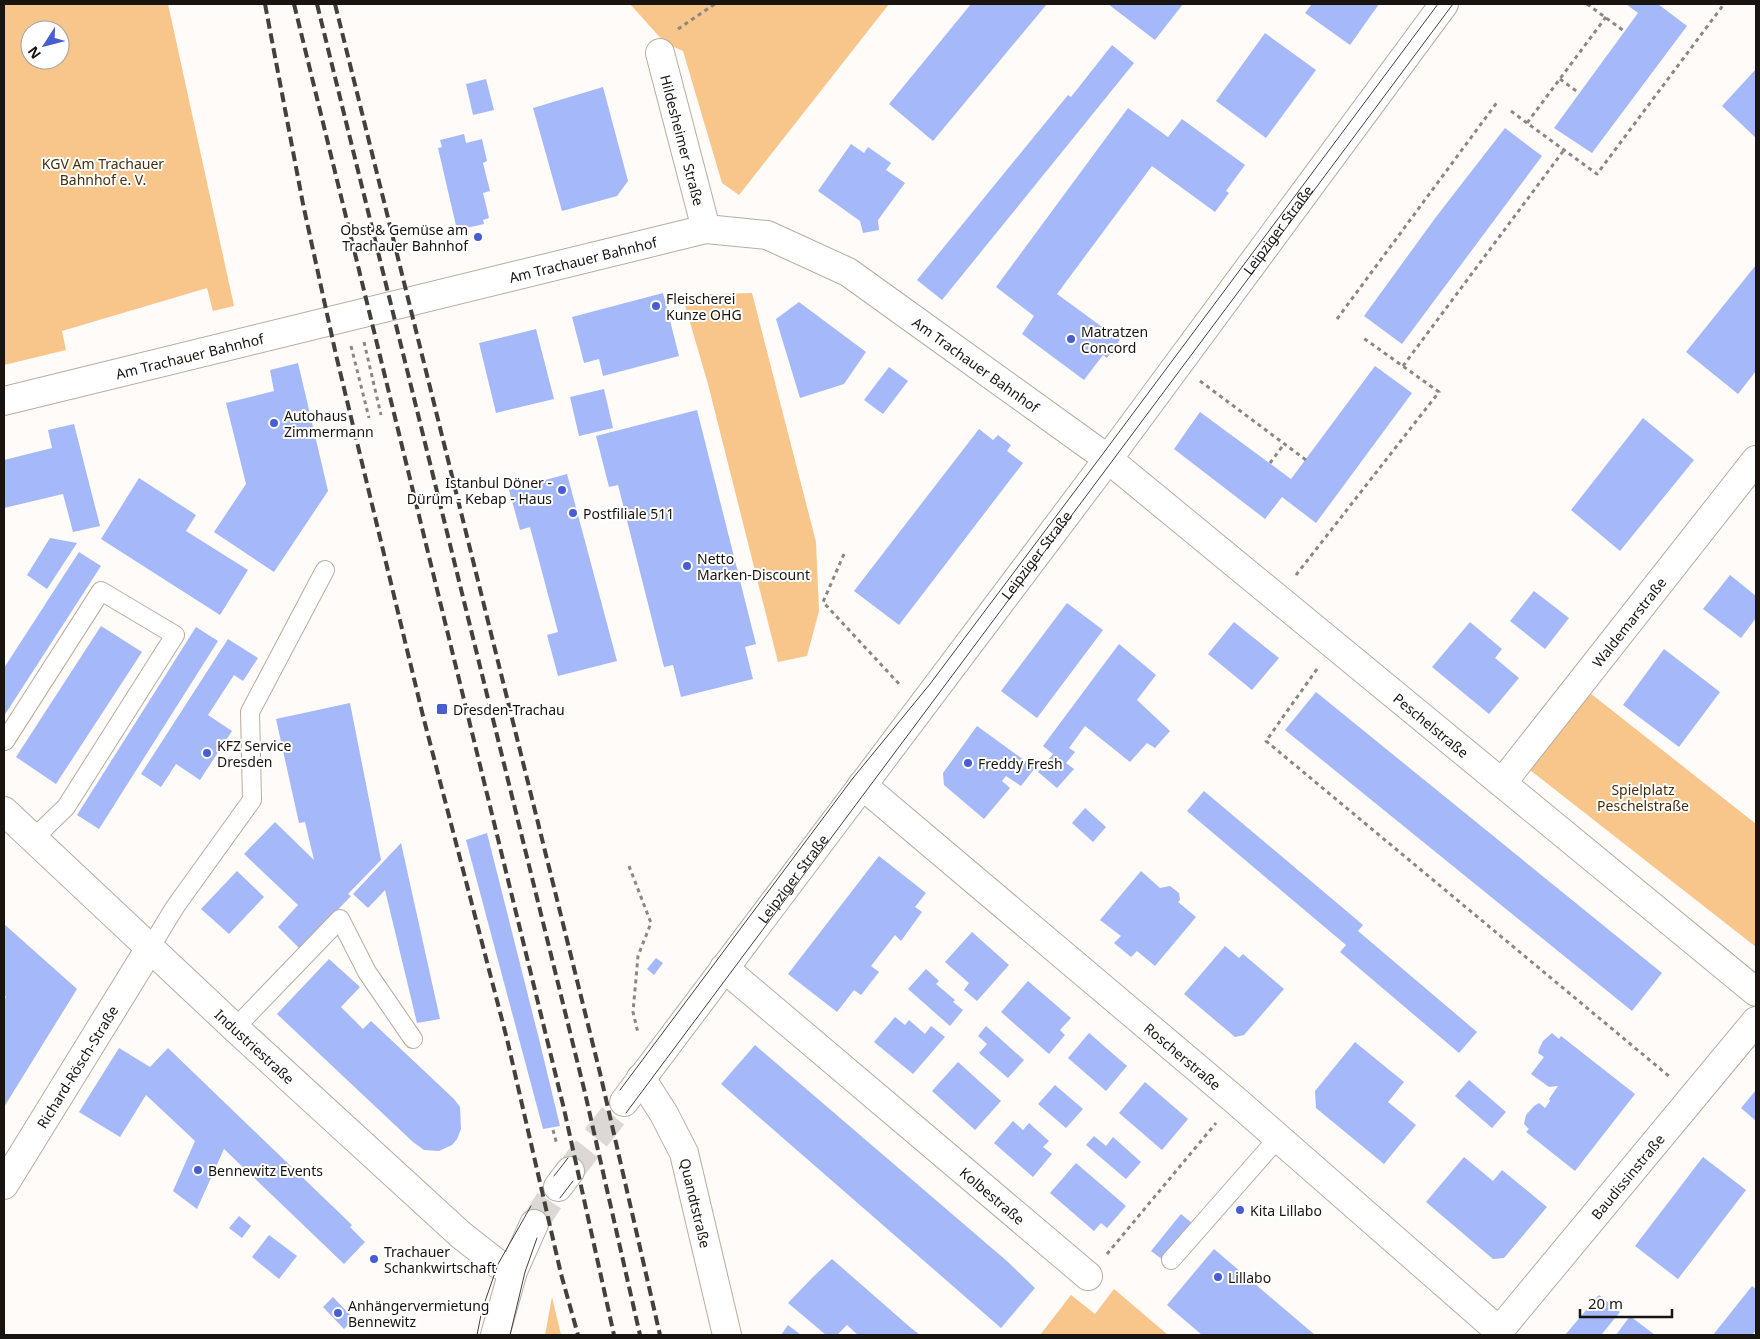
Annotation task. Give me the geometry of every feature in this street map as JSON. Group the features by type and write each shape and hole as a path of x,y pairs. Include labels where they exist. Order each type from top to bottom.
{"street":[{"name":"Leipziger Straße","path":"624,1102 1108,459 1444,4"},
{"name":"Hildesheimer Straße","path":"660,53 706,229"},
{"name":"Am Trachauer Bahnhof","path":"4,401 706,229 768,235 848,272 1108,459"},
{"name":"Peschelstraße","path":"1108,459 1756,992"},
{"name":"Waldemarstraße","path":"1502,783 1756,460"},
{"name":"Roscherstraße","path":"862,785 1235,1100 1501,1333"},
{"name":"Industriestraße","path":"4,811 235,1028 461,1235 498,1264 514,1271"},
{"name":"Richard-Rösch-Straße","path":"4,1185 150,948"},
{"name":"Kolbestraße","path":"724,968 1088,1276"},
{"name":"Baudissinstraße","path":"1501,1333 1756,1021"},
{"name":"Quandtstraße","path":"649,1068 664,1114 684,1153 727,1335"},
{"path":"495,1335 514,1271 534,1224"}],"lane":[{"path":"150,948 175,907 252,800 250,712 325,570"},
{"path":"5,741 101,591 175,636 66,807 33,838"},
{"path":"235,1028 340,919 367,972 413,1039"},
{"path":"1171,1260 1278,1138"}],"path":[{"path":"660,53 668,36 715,4"},
{"path":"1587,4 1624,31"},
{"path":"1511,111 1597,174 1724,4"},
{"path":"1527,123 1606,18"},
{"path":"1560,79 1579,93"},
{"path":"1338,319 1498,101"},
{"path":"1403,366 1564,150"},
{"path":"1278,598 1439,392 1362,337"},
{"path":"366,349 381,415"},
{"path":"355,361 368,418"},
{"path":"1178,365 1306,460"},
{"path":"1270,463 1284,444"},
{"path":"844,554 823,602 887,673 922,705"},
{"path":"1334,645 1266,741 1694,1097"},
{"path":"629,866 651,923 638,956 633,1012 641,1046 649,1068"},
{"path":"1088,1276 1235,1100"}],"green space":[{"name":"KGV Am Trachauer Bahnhof e. V.","path":"4,4 168,4 234,306 213,311 207,288 62,331 66,350 4,365"},
{"path":"630,4 889,4 739,195 722,183 683,51 665,43"},
{"path":"752,293 816,542 819,611 807,656 778,662 708,384 682,295"},
{"name":"Spielplatz Peschelstraße","path":"1590,693 1756,824 1756,947 1530,770"},
{"path":"1114,1289 1168,1335 1040,1335 1071,1295 1095,1314"},
{"path":"552,1297 561,1335 545,1335"}],"building":[{"path":"971,4 1047,4 933,141 889,104"},
{"path":"1108,4 1183,4 1155,40"},
{"path":"1312,4 1379,4 1350,45 1305,13"},
{"path":"1626,4 1658,4 1687,26 1592,153 1554,128 1638,13"},
{"path":"1265,33 1316,70 1266,138 1216,101"},
{"path":"1112,45 1134,63 942,300 917,280 1068,95 1071,97"},
{"path":"1756,69 1756,138 1722,106"},
{"path":"486,79 494,110 473,115 466,84"},
{"path":"603,87 628,181 617,196 562,211 533,108"},
{"path":"1128,108 1168,137 1182,119 1245,165 1226,191 1229,193 1215,212 1152,166 1057,294 1120,340 1107,358 1103,355 1084,380 1022,334 1034,316 996,287"},
{"path":"1505,128 1542,156 1402,344 1364,316 1436,217"},
{"path":"464,134 466,143 482,139 487,161 483,163 490,191 483,193 489,218 483,220 484,224 457,230 438,148 442,147 440,140"},
{"path":"851,144 864,153 868,147 891,163 886,170 905,183 878,220 879,230 863,233 860,221 818,191"},
{"path":"1756,265 1756,371 1738,394 1686,352"},
{"path":"663,293 679,356 603,376 599,359 584,363 572,317"},
{"path":"799,302 866,352 844,384 800,398 776,319"},
{"path":"536,329 554,399 496,413 479,343"},
{"path":"298,363 328,491 274,572 214,532 246,484 226,403 274,391 270,370"},
{"path":"1375,366 1412,393 1316,523 1282,497 1265,519 1174,449 1200,412 1291,479"},
{"path":"889,367 908,381 883,414 864,400"},
{"path":"604,389 613,428 579,436 570,397"},
{"name":"Netto Marken-Discount","path":"697,410 756,644 745,647 753,679 681,697 673,665 664,667 618,485 609,487 596,436"},
{"path":"1643,418 1694,460 1620,551 1571,510"},
{"path":"74,424 100,526 73,532 63,494 4,508 4,460 52,448 48,430"},
{"path":"979,429 993,440 998,435 1011,445 1007,451 1023,463 899,625 854,591"},
{"path":"567,474 617,661 558,676 547,635 558,632 530,527 520,530 509,490"},
{"path":"139,478 196,515 186,531 248,570 220,615 101,539"},
{"path":"50,538 77,543 47,589 27,575"},
{"path":"79,552 101,566 4,716 4,668"},
{"path":"1730,575 1756,596 1756,618 1741,638 1703,609"},
{"path":"1534,591 1569,618 1545,649 1510,621"},
{"path":"1067,603 1103,630 1037,718 1001,691"},
{"path":"1234,622 1279,658 1252,690 1208,654"},
{"path":"1470,622 1502,649 1495,658 1519,678 1489,714 1432,667"},
{"path":"101,626 142,652 56,784 16,757"},
{"path":"196,627 218,641 99,829 77,815"},
{"path":"228,639 258,658 243,681 234,675 208,715 232,731 200,780 176,764 161,787 141,774"},
{"path":"1119,644 1156,675 1137,700 1170,731 1155,748 1147,743 1130,762 1085,726 1069,748 1075,752 1066,763 1074,769 1057,788 1038,772 1053,754 1043,746"},
{"path":"1664,649 1720,692 1679,747 1623,705"},
{"path":"1316,692 1662,973 1632,1011 1285,730"},
{"path":"350,703 381,860 348,894 351,896 300,949 278,927 298,905 244,854 275,822 314,860 305,822 299,823 276,719"},
{"path":"977,726 1035,768 1021,786 1006,776 1002,781 1010,788 984,819 944,785 943,773"},
{"path":"1204,791 1363,925 1358,931 1477,1032 1459,1053 1340,952 1346,945 1187,811"},
{"path":"1085,808 1106,827 1093,842 1072,823"},
{"path":"487,833 560,1126 543,1129 466,840"},
{"path":"401,843 440,1019 417,1023 385,890 368,908 353,894"},
{"path":"879,856 926,893 915,907 922,912 901,941 895,935 871,966 879,972 861,995 854,990 837,1012 788,974"},
{"path":"237,871 264,897 229,934 201,909"},
{"path":"1141,871 1160,888 1170,886 1179,893 1180,900 1178,902 1196,917 1155,966 1137,951 1131,957 1114,943 1121,936 1100,920"},
{"path":"4,924 77,989 4,1107 4,1000 6,997 4,995"},
{"path":"972,932 1009,965 977,1001 964,990 969,983 945,962"},
{"path":"1225,946 1239,958 1243,954 1284,989 1244,1035 1235,1037 1184,994"},
{"path":"656,958 663,963 654,975 647,969"},
{"path":"329,959 360,987 341,1007 363,1029 371,1021 454,1099 460,1107 461,1129 452,1145 439,1151 424,1150 413,1142 277,1014"},
{"path":"926,969 939,981 936,984 955,1000 953,1002 963,1010 950,1026 908,989"},
{"path":"1028,981 1071,1018 1060,1030 1065,1035 1049,1054 1001,1012"},
{"path":"895,1017 905,1025 909,1020 925,1034 931,1026 945,1037 913,1074 874,1042"},
{"path":"986,1026 1024,1060 1008,1078 979,1053 987,1044 978,1036"},
{"path":"1089,1033 1127,1066 1106,1091 1068,1058"},
{"path":"1552,1033 1559,1039 1561,1036 1635,1094 1575,1171 1526,1132 1529,1129 1524,1124 1526,1115 1534,1106 1539,1103 1545,1108 1558,1086 1549,1087 1531,1074 1544,1057 1538,1053 1543,1041"},
{"path":"1355,1042 1404,1082 1388,1102 1416,1125 1384,1164 1316,1108 1315,1091"},
{"path":"755,1045 1008,1262 1035,1288 1001,1328 721,1084"},
{"path":"119,1048 150,1067 168,1048 352,1225 350,1227 365,1242 344,1264 224,1149 197,1209 173,1191 195,1141 146,1095 120,1137 79,1112"},
{"path":"958,1062 1001,1101 975,1130 932,1091"},
{"path":"1469,1080 1506,1112 1492,1128 1455,1096"},
{"path":"1145,1082 1188,1119 1162,1150 1119,1113"},
{"path":"1055,1085 1083,1109 1066,1128 1038,1104"},
{"path":"1756,1090 1756,1121 1741,1108"},
{"path":"1013,1121 1023,1130 1029,1123 1049,1141 1043,1147 1052,1154 1033,1177 994,1143"},
{"path":"1094,1136 1106,1146 1113,1137 1141,1162 1126,1179 1086,1145"},
{"path":"1464,1157 1493,1181 1502,1170 1547,1207 1504,1258 1493,1259 1426,1202"},
{"path":"1703,1157 1746,1190 1678,1279 1635,1246"},
{"path":"1076,1163 1126,1206 1107,1228 1101,1223 1094,1231 1050,1193"},
{"path":"1181,1214 1193,1224 1163,1260 1151,1251"},
{"path":"239,1216 251,1226 242,1238 229,1228"},
{"path":"269,1235 297,1256 279,1279 252,1257"},
{"name":"Lillabo","path":"1214,1249 1315,1335 1202,1335 1167,1305"},
{"path":"832,1259 920,1335 858,1335 847,1325 837,1335 826,1335 788,1303"},
{"path":"1752,1286 1756,1289 1756,1330 1752,1335 1713,1335"},
{"path":"1599,1295 1620,1312 1601,1335 1565,1335"},
{"name":"Anhängervermietung Bennewitz","path":"333,1297 354,1319 344,1329 323,1307"},
{"path":"1630,1316 1655,1335 1616,1335"},
{"path":"788,1325 801,1335 781,1335"}],"tunnel":[{"path":"570,1171 624,1102"},
{"path":"534,1224 558,1187"}],"tram line":[{"path":"620,1090 853,778 930,684 1438,4"},
{"path":"626,1113 1453,4"},
{"path":"554,1176 568,1158"},
{"path":"560,1198 573,1181"},
{"path":"477,1335 482,1310 498,1264 531,1206"},
{"path":"510,1335 525,1272 537,1238"}],"railway":[{"path":"265,4 303,204 336,355 423,716 507,1039 561,1274 578,1335"},
{"path":"294,4 564,1109 614,1335"},
{"path":"317,4 585,1093 640,1335"},
{"path":"335,4 600,1073 660,1335"}],"place":[{"name":"Obst & Gemüse am Trachauer Bahnhof","path":"478,237"},
{"name":"Fleischerei Kunze OHG","path":"656,306"},
{"name":"Matratzen Concord","path":"1071,339"},
{"name":"Autohaus Zimmermann","path":"274,423"},
{"name":"Istanbul Döner - Dürüm - Kebap - Haus","path":"562,490"},
{"name":"Postfiliale 511","path":"573,513"},
{"name":"Netto Marken-Discount","path":"687,566"},
{"name":"Dresden-Trachau","path":"442,709"},
{"name":"KFZ Service Dresden","path":"207,753"},
{"name":"Freddy Fresh","path":"968,763"},
{"name":"Bennewitz Events","path":"198,1170"},
{"name":"Kita Lillabo","path":"1240,1210"},
{"name":"Trachauer Schankwirtschaft","path":"374,1259"},
{"name":"Lillabo","path":"1218,1277"},
{"name":"Anhängervermietung Bennewitz","path":"338,1313"}]}
